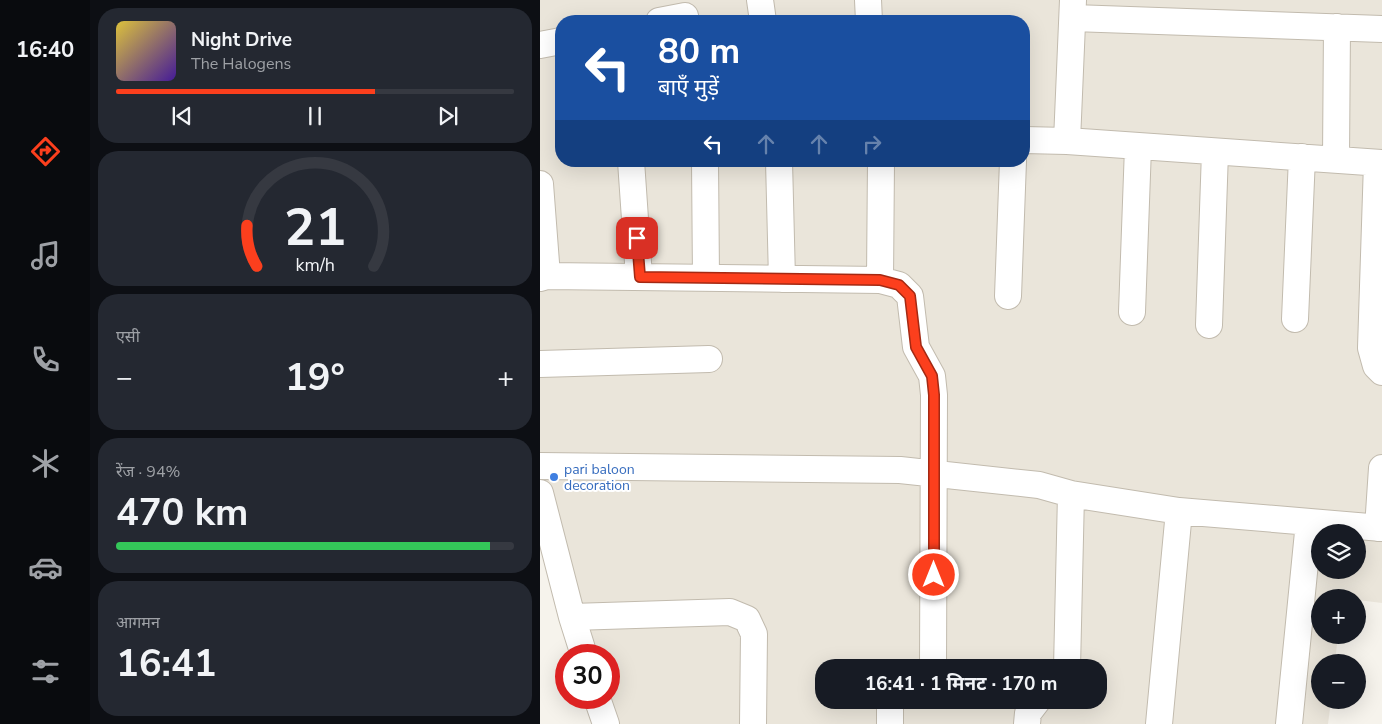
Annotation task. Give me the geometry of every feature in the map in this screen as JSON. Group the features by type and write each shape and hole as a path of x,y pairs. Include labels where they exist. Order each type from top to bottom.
{"street":[{"path":"760,0 762,15"},
{"path":"868,0 869,15"},
{"path":"1067,141 1073,9 1338,28 1382,29"},
{"path":"1336,158 1338,28"},
{"path":"540,45 555,42"},
{"path":"1030,140 1336,158 1380,163 1371,348 1376,366 1382,372"},
{"path":"1132,312 1138,147"},
{"path":"1209,325 1215,152"},
{"path":"1295,319 1302,157"},
{"path":"631,167 640,277"},
{"path":"705,167 706,278"},
{"path":"779,167 782,279"},
{"path":"880,280 882,167"},
{"path":"1008,296 1012,167"},
{"path":"540,184 543,277 880,280 899,285 910,296 916,347 932,376 934,475 933,659"},
{"path":"540,364 709,359"},
{"path":"540,466 900,470 1039,485 1071,494 1179,511 1380,528 1382,468"},
{"path":"540,493 581,644"},
{"path":"1067,659 1071,494"},
{"path":"1159,724 1179,511"},
{"path":"1289,724 1309,522"},
{"path":"572,617 730,612 747,619 754,634 753,724"},
{"path":"601,709 606,724"},
{"path":"890,709 890,724"},
{"path":"1027,724 1028,713 1031,709"}],"shaded area":[{"path":"540,0 1382,0 1382,603 1366,601 1366,589 1311,589 1311,644 1337,644 1336,654 1311,654 1311,709 1330,709 1328,724 600,724 605,709 620,709 620,644 573,644 540,543"}],"place":[{"name":"pari baloon decoration","path":"554,477"}],"route":[{"path":"637,238 640,277 880,280 899,285 910,296 916,347 932,376 934,395 934,575"}]}
